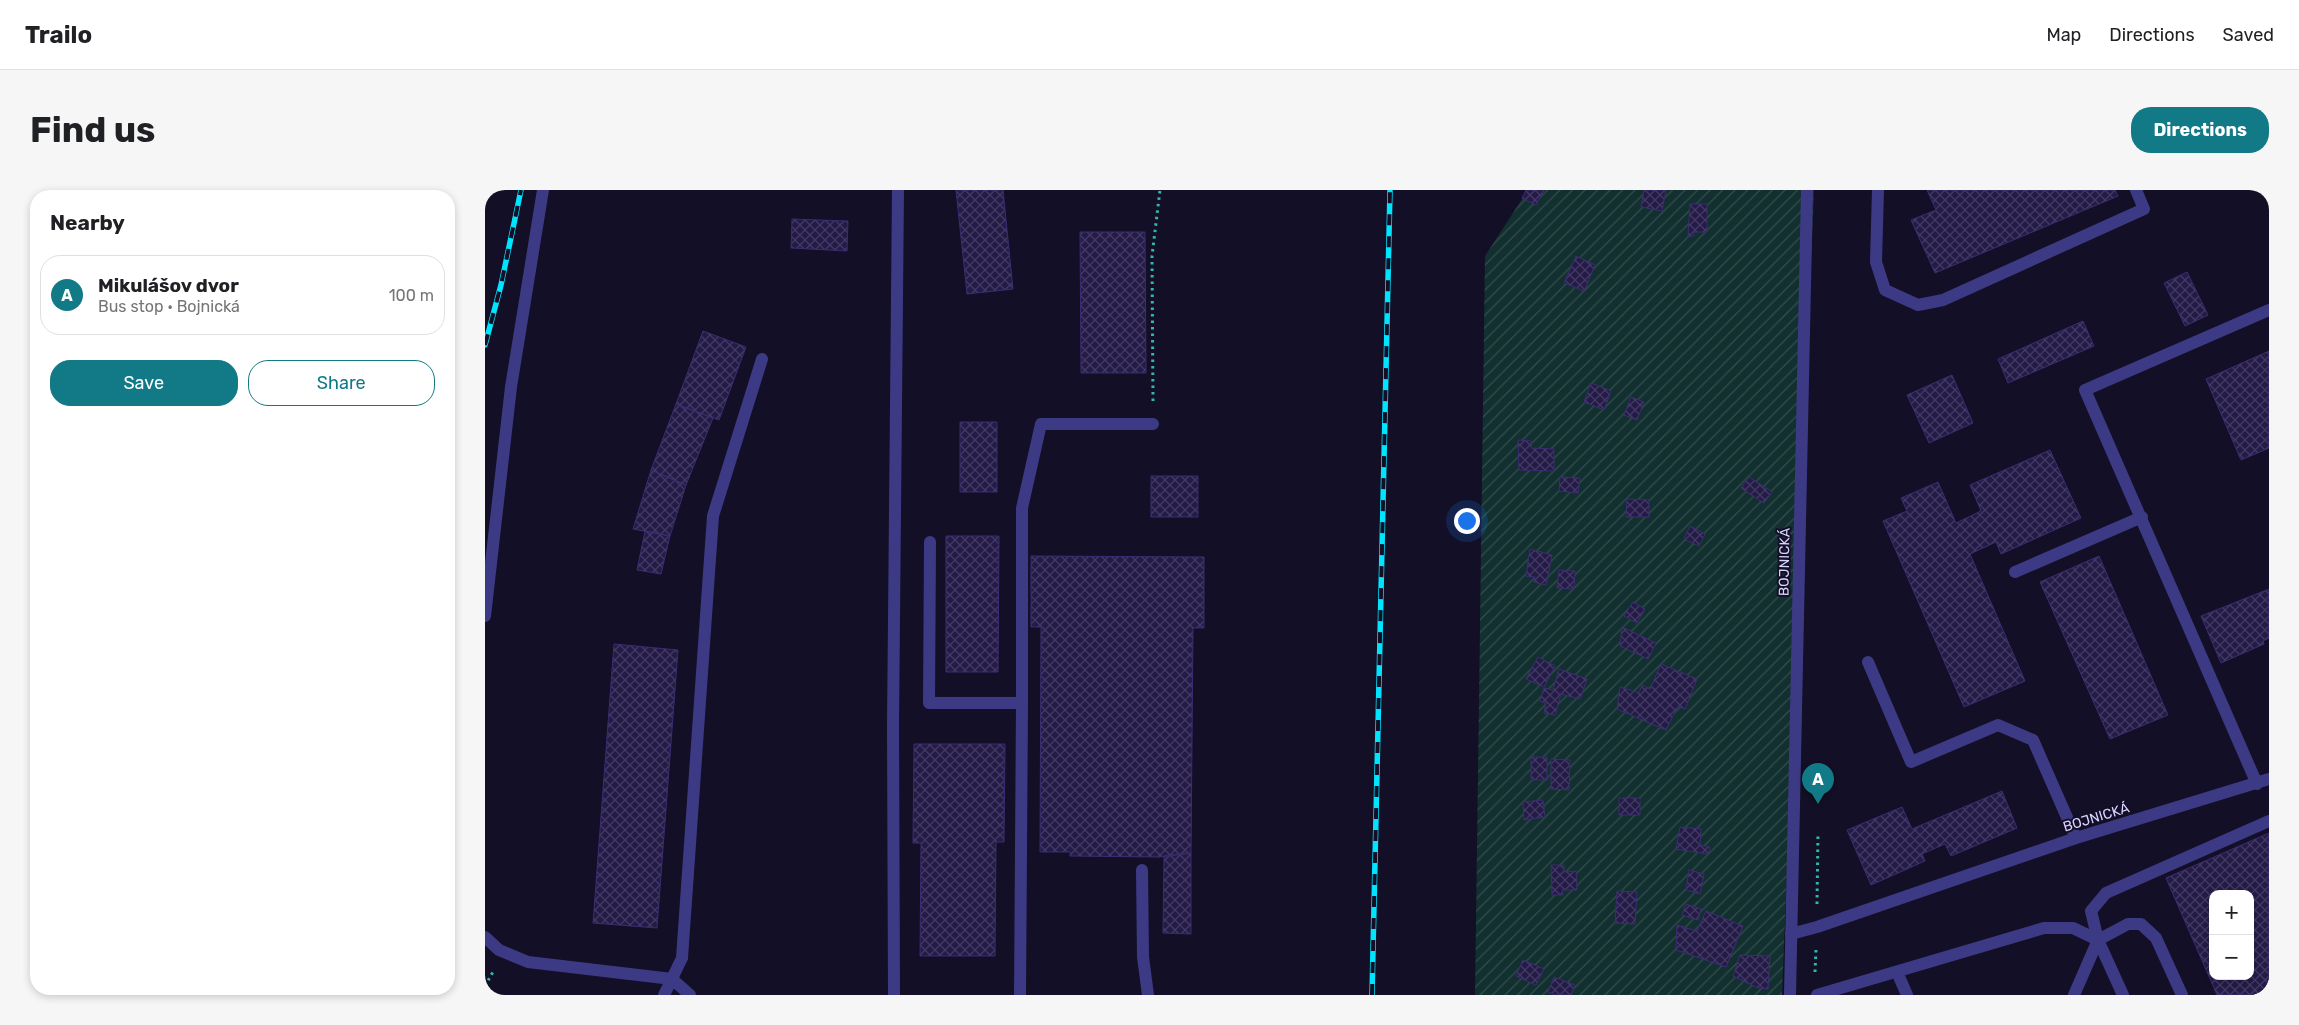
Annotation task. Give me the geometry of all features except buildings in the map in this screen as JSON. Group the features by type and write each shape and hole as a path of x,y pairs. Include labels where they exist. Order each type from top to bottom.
{"street":[{"path":"485,616 511,387 543,190"},
{"path":"894,995 893,726 899,190"},
{"name":"BOJNICKÁ","path":"1790,995 1807,190"},
{"path":"1877,190 1876,262 1885,290 1918,305 1943,300 2145,209 2136,190"},
{"path":"2257,784 2085,390 2269,310"},
{"path":"664,995 682,958 713,516 762,359"},
{"path":"1020,995 1022,508 1041,424 1153,424"},
{"path":"2015,572 2141,517"},
{"path":"930,542 929,702 1022,702"},
{"path":"1868,662 1911,762 1998,725 2033,740 2076,838"},
{"name":"BOJNICKÁ","path":"1791,934 1817,928 2076,838 2269,779"},
{"path":"2123,995 2098,940 2091,911 2106,893 2269,821"},
{"path":"1142,870 1143,957 1148,995"},
{"path":"2074,995 2098,940 2128,924 2141,924 2156,938 2182,995"},
{"path":"1817,995 2045,928 2073,928 2098,940"},
{"path":"485,937 489,943 507,955 528,962 672,979 689,995"},
{"path":"1897,972 1907,995"}],"path":[{"path":"1153,424 1152,256 1160,190"}],"green space":[{"path":"1528,190 1814,190 1782,995 1475,995 1485,256"}],"railway":[{"path":"485,345 501,285 521,190"},
{"path":"1372,995 1390,190"}],"place":[{"name":"Mikulášov dvor","path":"1818,804"}]}
